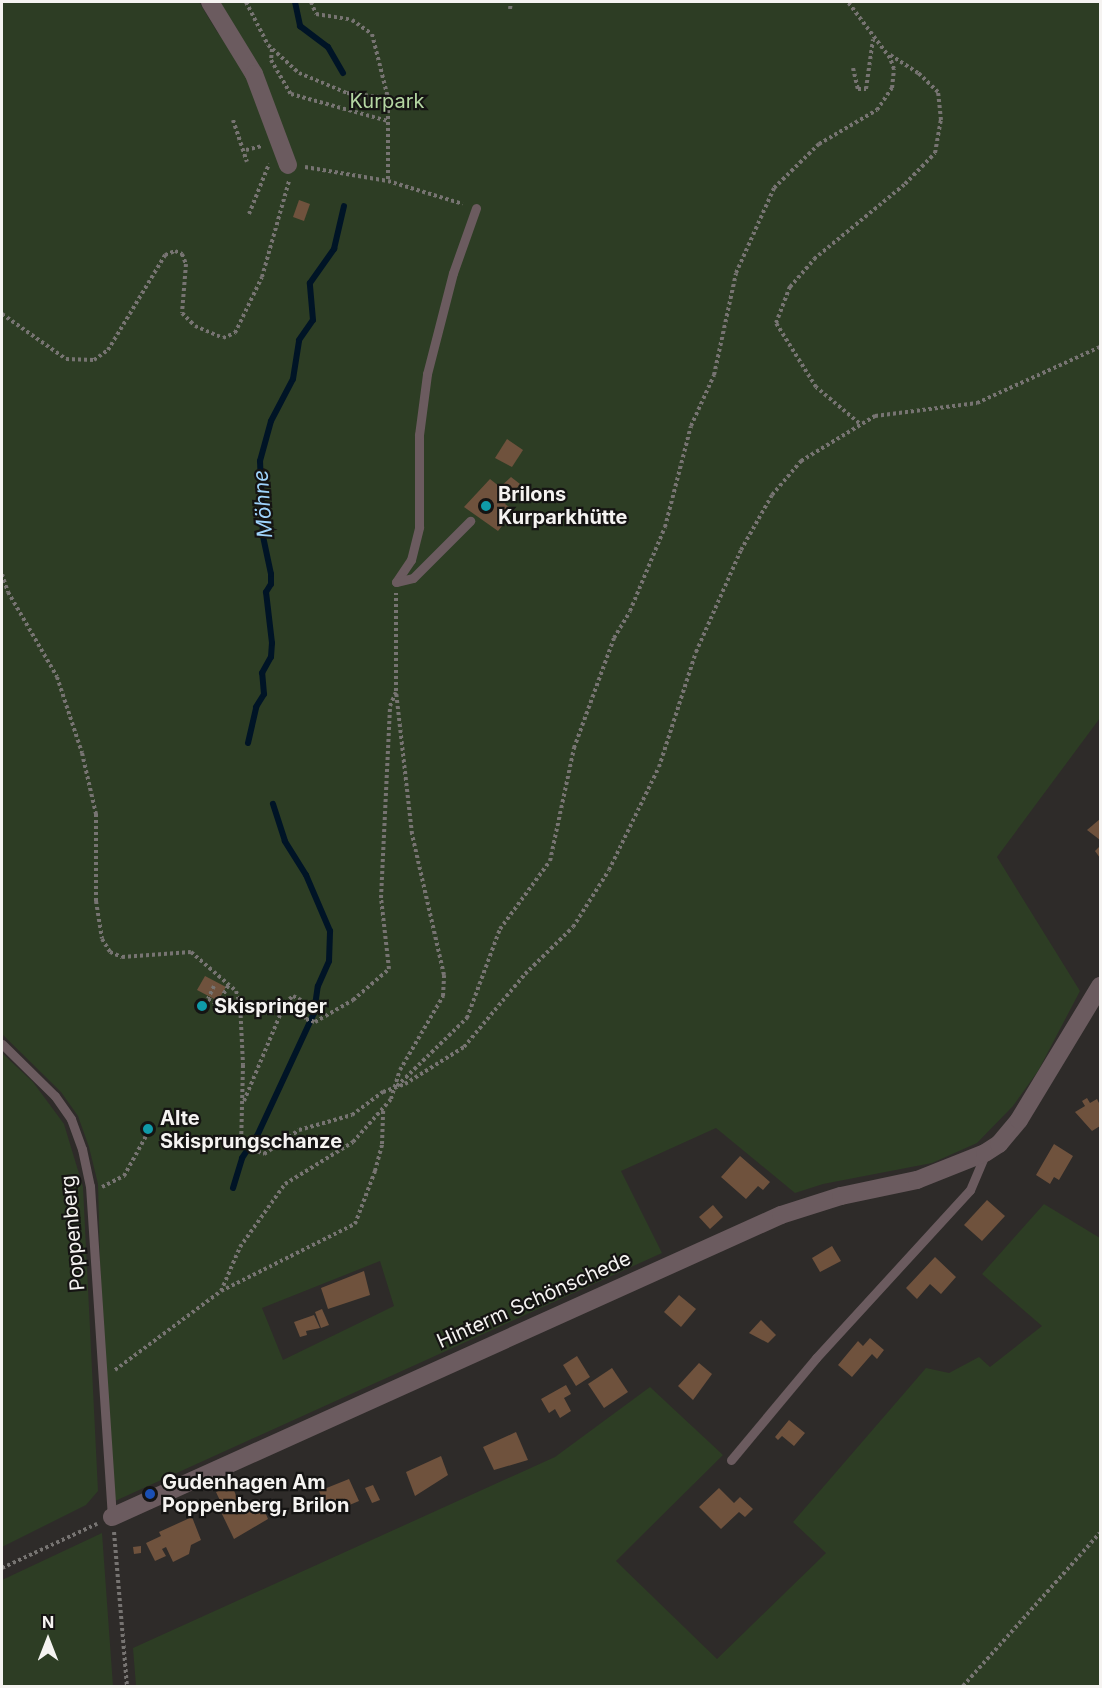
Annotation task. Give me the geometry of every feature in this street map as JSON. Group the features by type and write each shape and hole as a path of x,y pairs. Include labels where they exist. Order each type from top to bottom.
{"street":[{"path":"210,2 254,74 280,161"},
{"name":"Hinterm Schönschede","path":"112,1517 781,1215 841,1196 917,1180 985,1153 999,1144 1019,1120 1101,986"}],"lane":[{"path":"396,582 411,560 418,536 419,435 427,374 453,273 476,208"},
{"path":"396,582 413,578 470,521"},
{"name":"Poppenberg","path":"2,1044 55,1096 71,1119 82,1149 90,1193 112,1517"},
{"name":"Hinterm Schönschede","path":"731,1460 816,1358 970,1190 985,1153"}],"path":[{"path":"246,2 272,49 299,73 325,86 388,98"},
{"path":"311,2 316,14 352,20 372,34 388,98 388,181"},
{"path":"510,9 512,2"},
{"path":"848,2 873,38 888,54 918,73 938,92 941,120 935,153 905,184 814,259 790,287 776,323 816,387 859,423"},
{"path":"853,68 858,89 866,89 873,38"},
{"path":"272,49 271,60 291,94 388,121"},
{"path":"394,1089 467,1018 500,929 550,861 574,748 614,638 630,611 670,513 691,426 714,375 730,291 750,237 774,188 794,164 819,144 877,110 887,99 894,79 888,54"},
{"path":"233,120 246,150 247,162"},
{"path":"246,150 261,145 267,149"},
{"path":"280,161 388,181 476,208"},
{"path":"249,214 280,161"},
{"path":"2,314 66,359 94,360 108,350 165,255 175,251 182,254 186,264 182,313 195,326 223,338 234,333 262,277 285,205 280,161"},
{"path":"2,574 11,598 57,677 79,743 96,814 96,901 106,947 115,955 130,958 191,952 229,984 240,1003 244,1102 242,1145 258,1153 273,1149 299,1130 342,1120 383,1092 394,1089 475,1038 525,974 573,927 609,870 656,773 705,630 754,525 777,489 801,461 859,423 892,411 977,403 1101,347"},
{"path":"221,1291 240,1247 285,1184 353,1142 383,1107 394,1089 411,1049 441,1002 444,988 412,834 396,691 396,582"},
{"path":"244,1102 285,1003 293,996 301,1000 306,1019 315,1022 353,1000 389,969 381,898 390,706 396,691"},
{"path":"214,986 208,999 218,1004 229,984"},
{"path":"102,1377 133,1359 221,1291 355,1224 382,1144 383,1107"},
{"path":"90,1193 124,1176 146,1136"},
{"path":"2,1568 112,1517 127,1686"},
{"path":"963,1686 1101,1533"}],"green space":[{"name":"Kurpark","path":"2,2 199,2 219,35 205,2 1100,2 1100,718 997,857 1080,991 1038,1071 1013,1106 977,1143 932,1163 823,1184 795,1193 716,1128 621,1171 662,1253 115,1501 103,1378 98,1184 89,1147 78,1116 61,1092 2,1034","holes":["380,1261 394,1306 283,1360 262,1308"]},
{"path":"2,1053 33,1082 64,1124 83,1187 98,1491 86,1505 2,1547"},
{"path":"1044,1204 1100,1238 1100,1686 136,1686 133,1648 555,1457 650,1387 723,1455 616,1561 717,1659 826,1553 793,1522 926,1368 949,1373 979,1357 990,1367 1042,1326 982,1274"},
{"path":"102,1533 113,1686 2,1686 2,1580"}],"building":[{"path":"299,200 310,204 304,221 293,217"},
{"path":"507,439 523,450 512,467 495,458"},
{"name":"Brilons Kurparkhütte","path":"511,477 520,484 505,504 509,507 502,517 506,521 498,531 464,507 490,479 500,487"},
{"path":"1100,819 1100,840 1087,830"},
{"path":"1100,846 1100,858 1095,851"},
{"path":"205,976 226,987 218,1001 197,990"},
{"path":"1087,1098 1090,1103 1097,1099 1100,1105 1100,1126 1092,1131 1075,1112 1085,1106 1082,1101"},
{"path":"1054,1144 1073,1156 1059,1180 1054,1177 1050,1184 1036,1175"},
{"path":"740,1156 770,1182 763,1190 758,1186 746,1199 721,1177"},
{"path":"987,1200 1005,1216 982,1241 964,1225"},
{"path":"713,1205 723,1217 710,1229 699,1217"},
{"path":"832,1246 841,1261 820,1272 812,1258"},
{"path":"935,1257 956,1277 941,1294 930,1284 917,1299 906,1288"},
{"path":"364,1271 370,1295 328,1309 321,1288"},
{"path":"679,1295 696,1309 681,1327 664,1312"},
{"path":"322,1309 329,1325 321,1328 315,1312"},
{"path":"314,1315 320,1328 306,1331 307,1335 300,1337 294,1322"},
{"path":"761,1320 776,1335 768,1343 749,1333"},
{"path":"870,1338 884,1350 877,1359 872,1354 852,1377 838,1365 858,1341 863,1346"},
{"path":"577,1356 590,1377 576,1386 563,1365"},
{"path":"699,1363 712,1374 693,1400 678,1386"},
{"path":"612,1368 628,1392 604,1408 588,1384"},
{"path":"566,1385 571,1394 564,1398 571,1411 560,1418 555,1409 549,1413 541,1399"},
{"path":"789,1420 805,1433 794,1446 782,1436 778,1440 775,1437"},
{"path":"516,1432 528,1460 494,1470 483,1447"},
{"path":"441,1456 448,1475 415,1496 406,1472"},
{"path":"349,1479 359,1501 328,1514 319,1491"},
{"path":"232,1485 238,1501 223,1507 216,1492"},
{"path":"373,1485 380,1500 372,1503 365,1488"},
{"path":"719,1488 734,1503 740,1497 753,1509 745,1517 739,1512 721,1529 699,1507"},
{"path":"260,1500 268,1519 234,1539 222,1514"},
{"path":"192,1517 201,1540 191,1545 189,1554 173,1562 166,1547 162,1549 166,1556 155,1561 146,1543 161,1536 159,1532"},
{"path":"141,1546 141,1553 134,1554 133,1547"}],"waterway":[{"name":"Möhne","path":"295,2 300,26 328,47 343,73"},
{"name":"Möhne","path":"248,743 256,707 264,694 262,673 271,657 272,643 266,592 271,584 271,574 263,535 260,461 271,421 293,379 299,340 313,320 310,283 334,249 344,206"},
{"name":"Möhne","path":"233,1188 242,1158 257,1136 314,1013 318,986 329,961 330,931 306,875 285,841 273,804"}],"place":[{"name":"Brilons Kurparkhütte","path":"486,506"},
{"name":"Skispringer","path":"202,1006"},
{"name":"Alte Skisprungschanze","path":"148,1129"},
{"name":"Gudenhagen Am Poppenberg, Brilon","path":"150,1494"}]}
